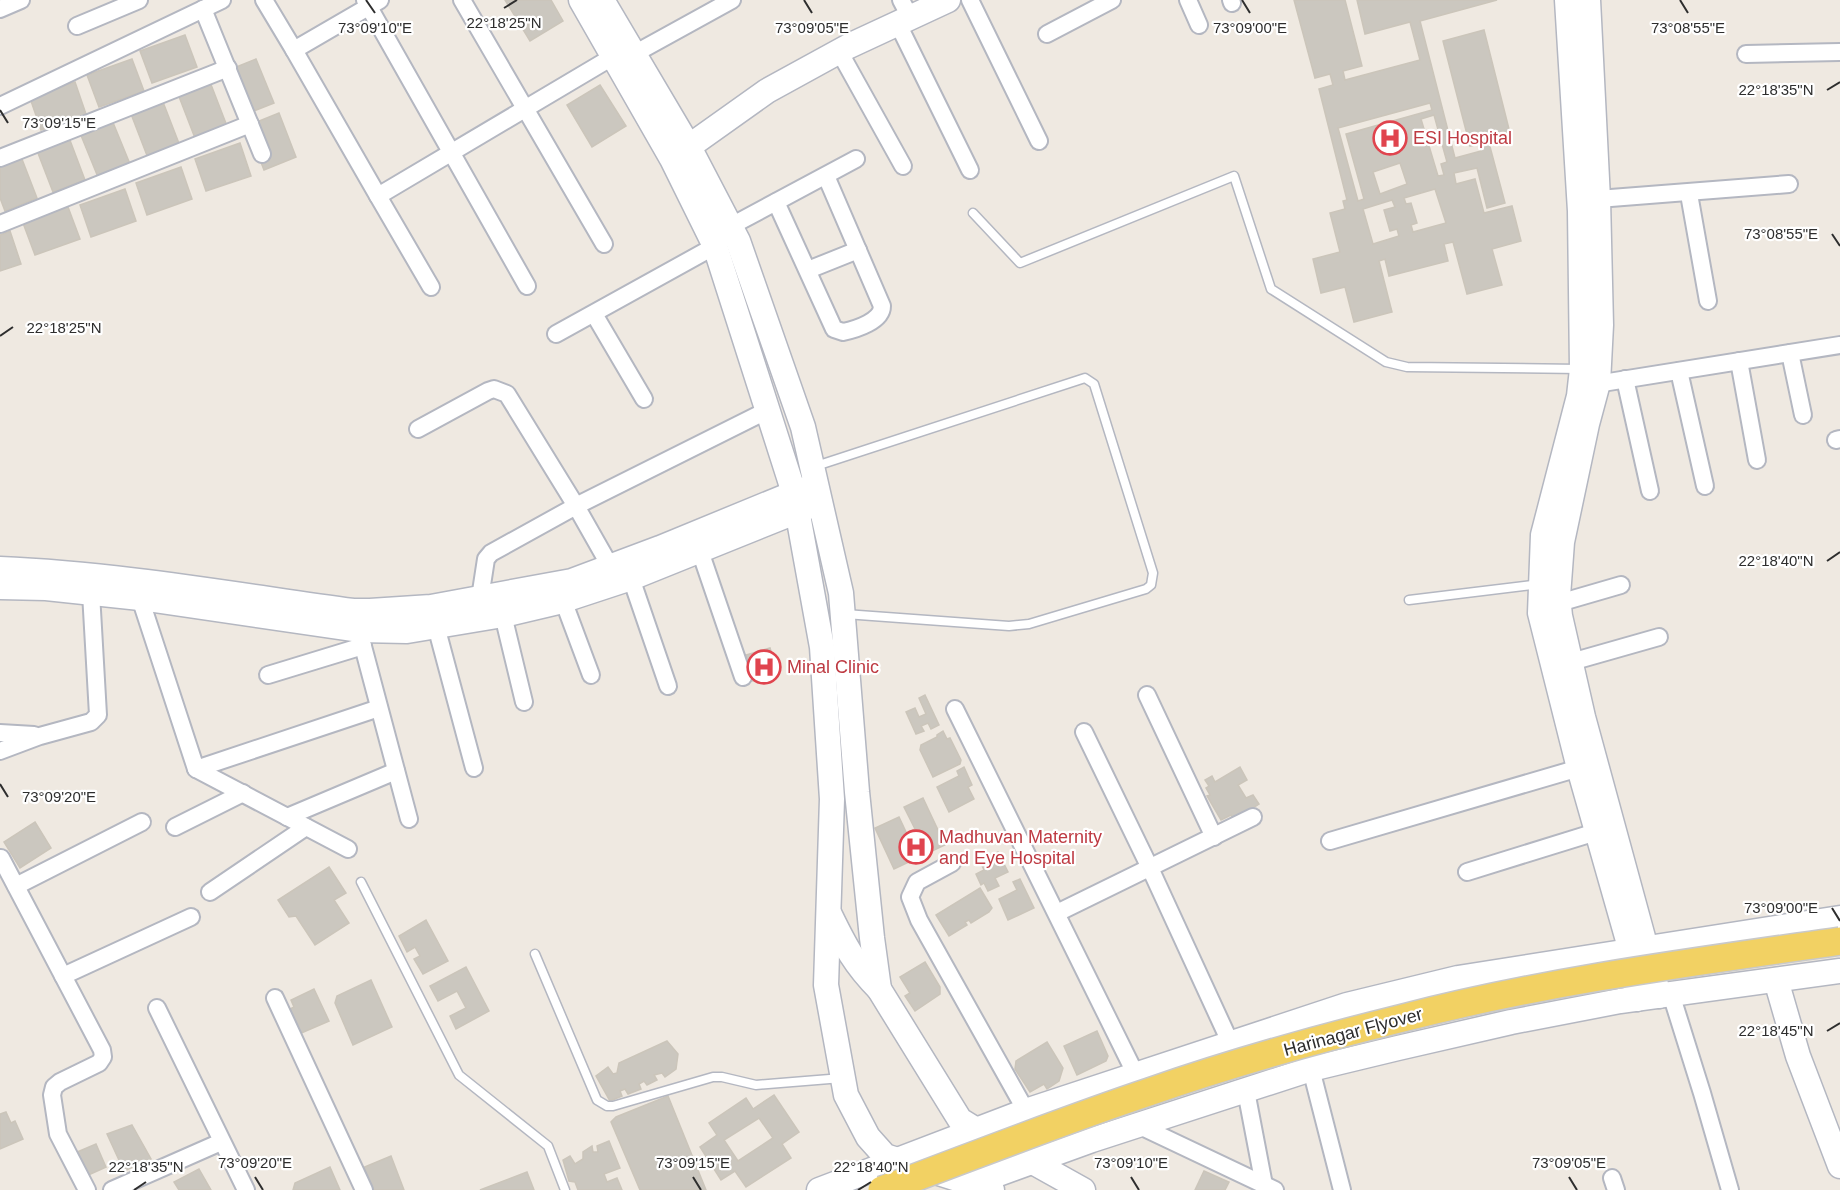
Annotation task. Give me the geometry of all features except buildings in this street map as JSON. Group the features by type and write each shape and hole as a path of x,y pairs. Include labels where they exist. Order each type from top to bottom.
{"main road":[{"name":"Harinagar Flyover","path":"882,1190 1150,1091 1404,1017 1523,991 1647,968 1840,941"}],"street":[{"path":"0,9 21,0"},
{"path":"77,26 139,0"},
{"path":"0,106 222,0"},
{"path":"264,0 431,287"},
{"path":"462,0 604,244"},
{"path":"581,0 624,55"},
{"path":"602,0 624,55 680,153 731,226 742,250 799,416 839,581 857,792 879,989"},
{"path":"378,196 525,109 732,0"},
{"path":"680,153 767,91 903,13 948,0"},
{"path":"970,0 1039,141"},
{"path":"1047,34 1112,0"},
{"path":"1188,0 1199,25"},
{"path":"1567,0 1581,211 1587,424 1562,542 1558,603 1639,950"},
{"path":"1588,0 1598,200 1601,325 1545,524 1541,584 1542,624 1596,832 1656,996 1702,1093 1730,1190"},
{"path":"294,50 371,2 451,153 527,286"},
{"path":"203,9 262,154"},
{"path":"903,13 970,170"},
{"path":"839,51 903,166"},
{"path":"1746,54 1840,52"},
{"path":"0,158 228,68"},
{"path":"0,224 250,124"},
{"path":"680,153 715,246 795,502 822,647 832,793 826,985 846,1095 868,1137 885,1156 972,1188 1031,1162 1311,1069 1511,1022 1656,996 1840,971"},
{"path":"731,226 856,159"},
{"path":"776,202 834,328 843,332 849,331 878,318 882,312 882,306 826,176"},
{"path":"1598,200 1789,184"},
{"path":"1689,194 1708,301"},
{"path":"556,334 715,246"},
{"path":"808,270 858,250"},
{"path":"594,314 644,399"},
{"path":"1587,380 1625,379 1840,345"},
{"path":"1790,353 1803,415"},
{"path":"1739,362 1757,460"},
{"path":"1678,371 1705,486"},
{"path":"1625,379 1650,491"},
{"path":"418,429 494,389 507,394 620,572 668,686"},
{"path":"480,598 488,556 576,506 768,410"},
{"path":"268,675 358,629 370,611 431,607 548,586 620,572 700,551 795,502 817,485"},
{"path":"0,587 46,588 140,598 358,629 398,631 504,615 563,600 620,572 660,548 795,502"},
{"path":"700,551 743,677"},
{"path":"0,569 48,571 137,582 358,629"},
{"path":"1558,603 1621,585"},
{"path":"0,751 40,736 91,722 98,715 91,593"},
{"path":"140,598 196,769 348,849"},
{"path":"563,600 591,675"},
{"path":"504,615 524,702"},
{"path":"436,626 474,768"},
{"path":"358,629 409,819"},
{"path":"1571,662 1659,637"},
{"path":"1147,695 1214,837"},
{"path":"196,769 380,708"},
{"path":"955,709 1136,1075"},
{"path":"1084,732 1230,1042"},
{"path":"0,733 40,736"},
{"path":"1330,841 1579,768"},
{"path":"287,817 396,771"},
{"path":"832,793 857,792"},
{"path":"175,827 243,794"},
{"path":"1057,913 1253,817"},
{"path":"16,886 142,822"},
{"path":"210,892 306,827"},
{"path":"1467,872 1596,832"},
{"path":"1,858 102,1050 103,1057 99,1063 60,1082 54,1088 52,1095 58,1134 87,1190"},
{"path":"952,863 917,882 910,897 920,920 1026,1111"},
{"path":"829,912 847,950 879,989 960,1120 1081,1190"},
{"path":"63,976 191,917"},
{"path":"819,1190 1026,1111 1347,1005 1458,978 1840,918"},
{"path":"1776,980 1798,1056 1840,1166"},
{"path":"275,998 364,1190"},
{"path":"157,1008 246,1190"},
{"path":"1311,1069 1342,1190"},
{"path":"1246,1091 1269,1187"},
{"path":"1140,1126 1269,1187"},
{"path":"112,1190 221,1142"}],"lane":[{"path":"973,213 1020,263 1234,176 1271,290 1386,362 1407,367 1587,380"},
{"path":"817,485 1085,378 1094,384 1154,573 1151,585 1146,589 1029,624 988,625 843,614"},
{"path":"1409,600 1541,584"},
{"path":"361,882 459,1075 548,1146 565,1190"},
{"path":"535,954 597,1100 607,1106 613,1107 713,1077 722,1077 751,1085 843,1077"}],"place":[{"name":"ESI Hospital","path":"1390,138"},
{"name":"Minal Clinic","path":"764,667"},
{"name":"Madhuvan Maternity and Eye Hospital","path":"916,847"}]}
